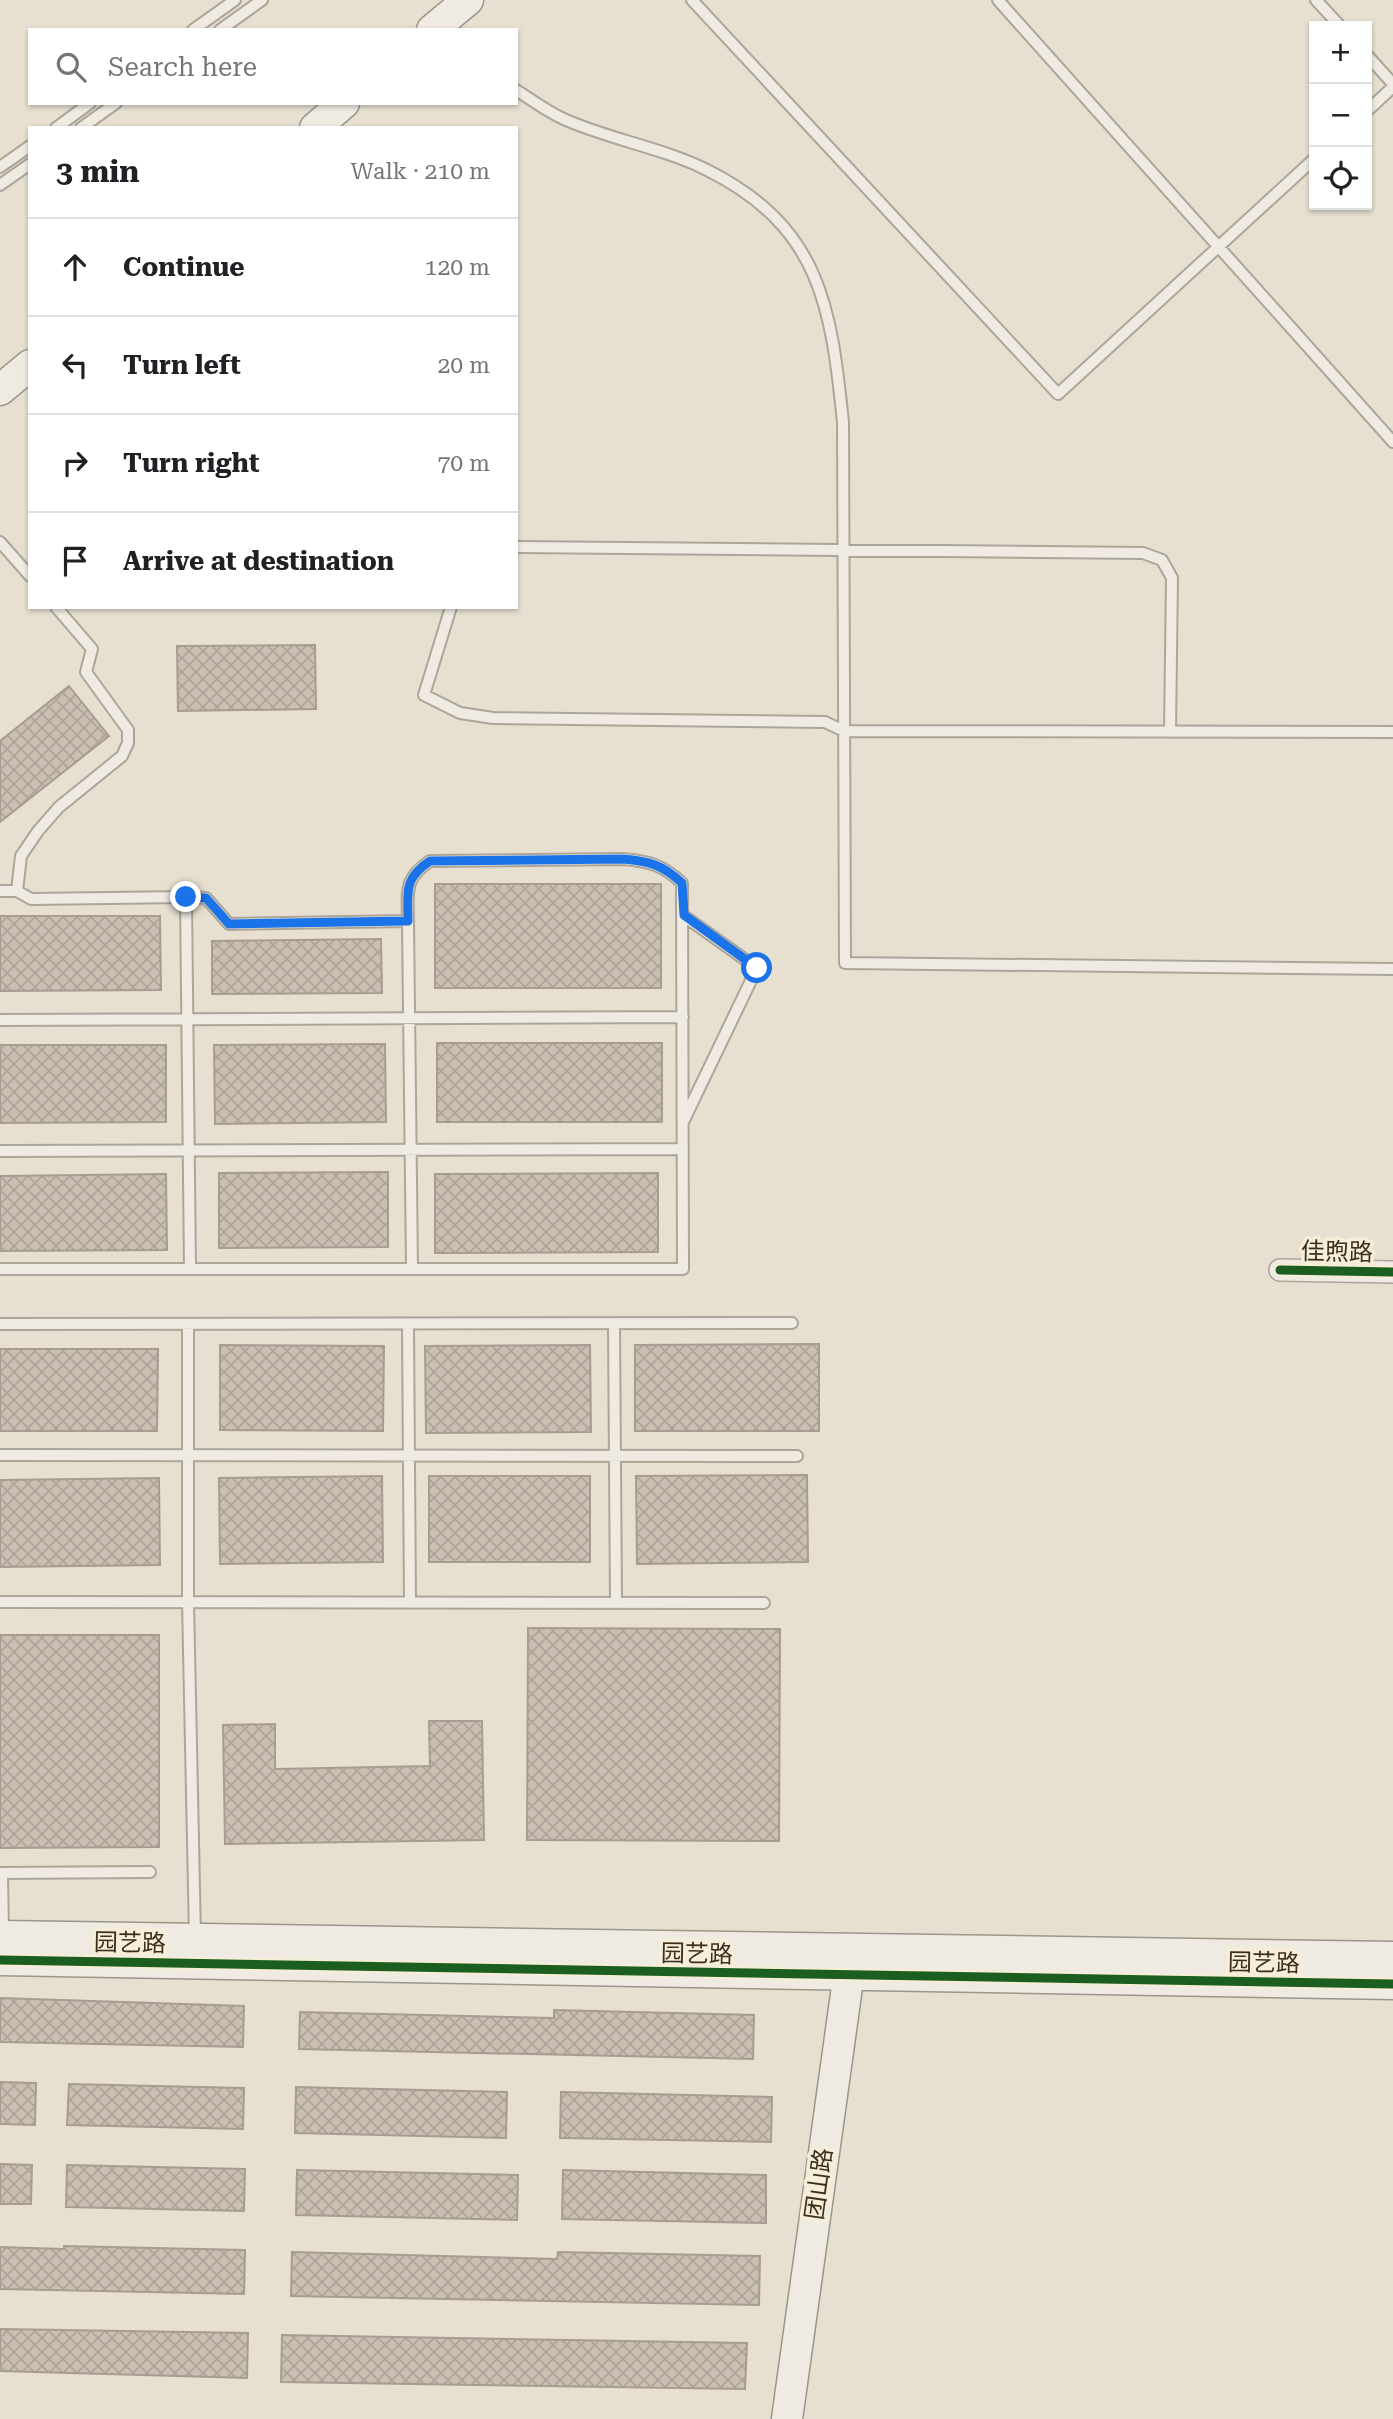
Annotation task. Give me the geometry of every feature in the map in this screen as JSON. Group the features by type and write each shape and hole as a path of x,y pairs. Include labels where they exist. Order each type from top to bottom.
{"street":[{"path":"434,28 467,0"},
{"path":"317,126 342,105"},
{"path":"0,390 28,367"},
{"name":"佳煦路","path":"1280,1270 1393,1272"},
{"name":"园艺路","path":"1,1944 195,1939 1393,1984"},
{"name":"园艺路","path":"1,1944 850,1962 1393,1957"},
{"name":"团山路","path":"787,2419 850,1962"}],"lane":[{"path":"196,28 235,0"},
{"path":"223,28 262,0"},
{"path":"692,0 1059,394 1309,164"},
{"path":"998,0 1220,245 1393,442"},
{"path":"1316,0 1335,21"},
{"path":"1372,61 1393,85 1372,106"},
{"path":"518,91 565,120 706,169 747,194 792,234 818,281 835,345 843,422 845,963 1393,969"},
{"path":"59,126 87,105"},
{"path":"84,126 113,105"},
{"path":"0,167 28,147"},
{"path":"0,185 28,165"},
{"path":"0,542 28,574"},
{"path":"518,547 1143,553 1162,560 1172,578 1170,732"},
{"path":"17,891 21,856 38,831 59,807 122,756 128,743 128,730 86,672 92,649 58,609"},
{"path":"450,609 424,695 460,713 507,718 825,722 844,731 1393,732"},
{"path":"0,1269 412,1269 683,1269 684,915 682,883 666,868 649,861 623,859 430,861 415,870 408,884 412,1269"},
{"path":"0,891 17,891 31,899 206,898 229,924 408,921"},
{"path":"186,897 190,1269"},
{"path":"683,1123 757,968 684,915"},
{"path":"0,1020 683,1017"},
{"path":"0,1152 683,1149"},
{"path":"0,1324 188,1326 792,1323"},
{"path":"614,1324 616,1603"},
{"path":"408,1325 410,1603"},
{"path":"188,1326 188,1602 195,1939"},
{"path":"0,1455 797,1457"},
{"path":"0,1602 764,1603"},
{"path":"1,1944 1,1873 150,1872"}],"building":[{"path":"315,645 316,709 178,711 177,646"},
{"path":"69,686 109,736 0,822 0,741"},
{"path":"435,884 661,884 661,988 435,988"},
{"path":"0,916 160,916 161,990 0,991"},
{"path":"381,939 382,993 212,994 212,941"},
{"path":"437,1043 662,1043 662,1122 437,1122"},
{"path":"385,1044 386,1122 215,1124 214,1045"},
{"path":"0,1045 166,1045 166,1122 0,1123"},
{"path":"388,1172 388,1247 219,1248 219,1173"},
{"path":"658,1173 658,1252 435,1253 435,1174"},
{"path":"166,1174 167,1250 0,1251 0,1176"},
{"path":"819,1344 819,1431 635,1431 635,1345"},
{"path":"220,1345 384,1346 383,1431 220,1430"},
{"path":"590,1345 591,1432 426,1433 425,1346"},
{"path":"0,1349 158,1349 157,1431 0,1431"},
{"path":"807,1475 808,1562 637,1564 636,1476"},
{"path":"382,1476 383,1562 220,1564 219,1478"},
{"path":"429,1476 590,1476 590,1562 429,1562"},
{"path":"159,1478 160,1565 0,1567 0,1480"},
{"path":"528,1628 780,1629 779,1841 527,1840"},
{"path":"0,1635 159,1635 159,1847 0,1848"},
{"path":"429,1721 482,1721 484,1840 225,1844 223,1725 275,1724 275,1769 430,1766"},
{"path":"0,1998 244,2006 243,2047 0,2042"},
{"path":"554,2010 754,2015 753,2059 299,2049 300,2012 554,2018"},
{"path":"0,2082 36,2083 35,2125 0,2124"},
{"path":"69,2084 244,2088 243,2129 67,2125"},
{"path":"296,2087 507,2092 506,2138 295,2133"},
{"path":"561,2092 772,2097 771,2142 560,2138"},
{"path":"0,2164 32,2165 31,2204 0,2204"},
{"path":"67,2165 245,2169 244,2211 66,2207"},
{"path":"297,2170 518,2175 517,2220 296,2215"},
{"path":"563,2170 766,2175 766,2223 562,2219"},
{"path":"64,2246 245,2250 244,2294 0,2289 0,2247 64,2249"},
{"path":"292,2252 557,2259 558,2252 760,2256 759,2305 291,2296"},
{"path":"0,2329 248,2333 247,2378 0,2371"},
{"path":"282,2335 747,2343 745,2389 281,2382"}],"cycle path":[{"path":"1280,1270 1393,1272"},
{"path":"0,1960 1393,1984"}],"route":[{"path":"186,897 206,898 229,924 408,921 408,884 415,870 430,861 649,861 666,868 682,883 684,915 757,968"}]}
